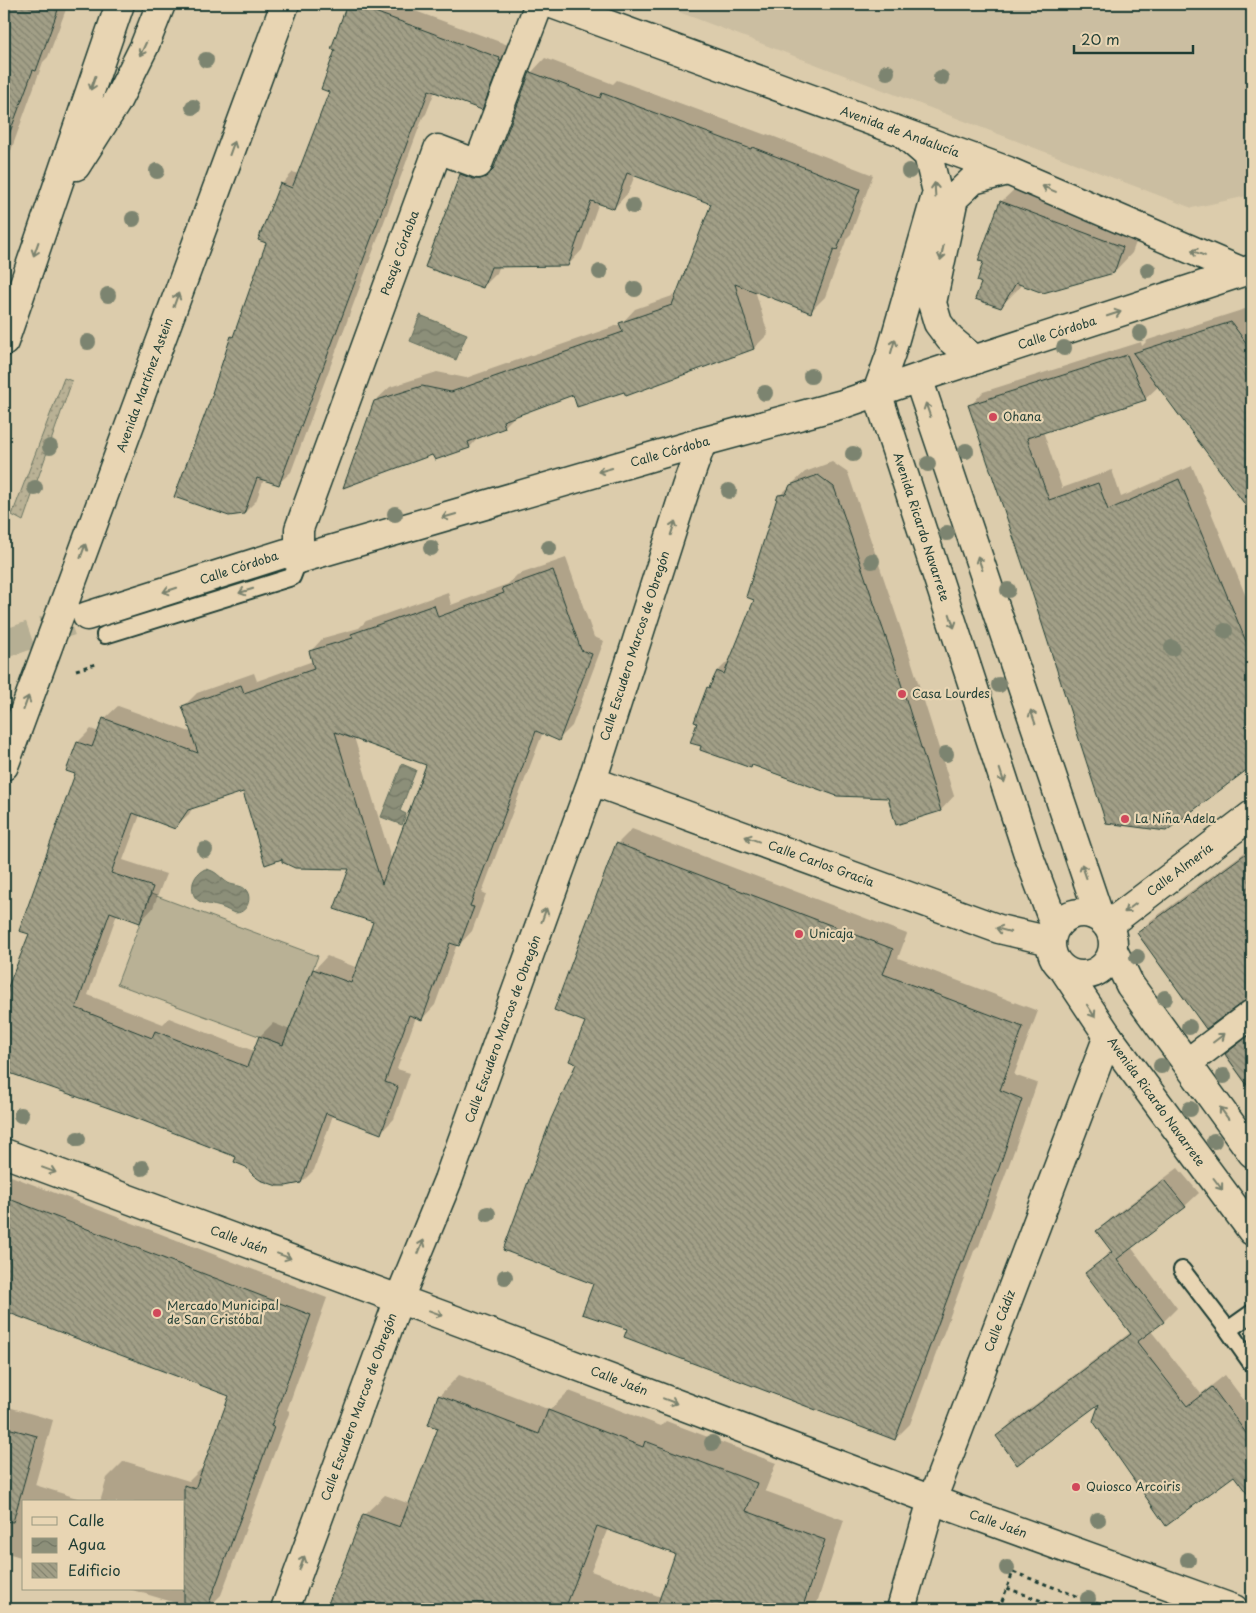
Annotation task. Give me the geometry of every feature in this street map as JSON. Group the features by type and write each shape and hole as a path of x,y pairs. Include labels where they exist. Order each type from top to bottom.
{"street":[{"path":"4,342 120,4"},
{"path":"52,203 116,104 144,47 161,4"},
{"name":"Avenida Martínez Astein","path":"4,766 285,4"},
{"name":"Pasaje Córdoba","path":"299,559 299,529 438,149 478,164 539,4"},
{"name":"Avenida de Andalucía","path":"552,4 1008,172 1249,276"},
{"path":"877,392 891,353 937,192 928,155 904,134"},
{"path":"975,360 950,339 938,323 932,303 954,198 973,180 1008,172"},
{"name":"Calle Córdoba","path":"96,626 286,552 299,559 702,442 843,404 975,360 1249,276"},
{"path":"918,378 1107,931 1130,985 1252,1153"},
{"name":"Avenida Ricardo Navarrete","path":"877,392 1053,934"},
{"name":"Calle Escudero Marcos de Obregón","path":"285,1609 399,1299 448,1180 592,781 702,442"},
{"name":"Calle Carlos Gracia","path":"592,781 999,929 1053,934"},
{"name":"Calle Almería","path":"1107,931 1252,815"},
{"path":"1090,913 1107,931 1109,960 1101,969 1092,974 1075,974 1064,970 1056,962 1052,952 1053,934 1067,916 1090,913"},
{"name":"Avenida Ricardo Navarrete","path":"1064,970 1108,1036 1252,1231"},
{"path":"1186,1063 1252,1014"},
{"name":"Calle Cádiz","path":"901,1609 932,1500 1108,1036"},
{"name":"Calle Jaén","path":"4,1153 399,1299 932,1500 1234,1609"}],"lane":[{"path":"1182,1270 1252,1364"},
{"path":"1228,1330 1252,1313"}],"path":[{"path":"999,1609 1012,1572 1111,1609"},
{"path":"1007,1588 1062,1609"}],"shaded area":[{"path":"658,4 1252,4 1252,195 1192,208"},
{"path":"64,378 72,381 23,521 12,515"},
{"path":"151,894 318,956 283,1045 117,984"}],"water":[{"path":"420,315 467,334 456,360 410,341"},
{"path":"402,764 416,770 400,811 406,814 402,825 381,817"},
{"path":"205,869 215,873 228,883 246,890 249,898 244,910 236,913 232,912 221,907 203,903 196,898 193,883 198,874"}],"building":[{"path":"4,4 42,4 58,10 36,71 33,70 7,140 4,140"},
{"path":"347,4 353,4 500,58 499,61 501,61 482,110 429,90 415,127 413,127 279,485 257,478 244,514 229,516 174,497 266,243 258,240 280,183 292,188 329,92 321,89 335,50 331,49"},
{"path":"530,72 600,98 602,93 751,149 752,147 860,189 837,250 834,249 811,313 735,284 754,349 626,396 624,392 577,407 573,395 503,421 505,428 468,442 470,448 435,460 432,455 343,488 374,401 422,386 451,392 623,332 619,323 672,305 711,204 627,173 614,209 591,201 568,266 491,267 483,288 425,267 460,174 473,179 480,179 487,176 493,170"},
{"path":"1000,201 1123,247 1114,273 1043,293 1016,283 1001,308 975,299 981,283 977,281 983,262 978,261"},
{"path":"1231,322 1252,351 1252,514 1133,353"},
{"path":"1127,355 1146,400 1027,438 1049,500 1098,483 1108,510 1179,479 1252,656 1252,766 1166,831 1106,823 1028,580 968,405"},
{"path":"818,475 834,487 893,658 941,811 896,825 888,798 837,796 752,765 751,768 700,750 701,746 690,743 697,723 694,722 707,687 709,688 717,671 724,674 754,600 746,597 778,495 786,494 790,485"},
{"path":"553,570 581,650 592,654 559,741 536,731 470,906 474,907 459,946 450,943 422,1020 409,1015 385,1082 398,1087 381,1134 326,1113 301,1183 277,1186 260,1180 246,1167 234,1162 236,1157 123,1113 4,1071 4,997 29,934 19,931 75,774 66,771 77,742 92,747 103,718 198,753 182,706 241,685 244,693 314,669 309,651 353,638 351,634 434,605 438,617 504,593 502,588","holes":["335,732 426,765 382,884 364,828","243,792 265,865 282,859 282,862 295,868 349,869 334,909 373,922 351,983 313,969 283,1045 259,1036 247,1067 155,1031 152,1038 76,1008 110,912 140,923 153,887 111,873 133,813 175,829 188,810"]},
{"path":"616,843 893,949 883,974 1023,1027 1000,1090 1022,1099 999,1168 963,1263 961,1262 895,1440 624,1337 627,1329 582,1314 593,1284 503,1250 551,1119 576,1064 569,1061 585,1022 554,1010"},
{"path":"1252,849 1252,999 1243,1002 1206,1029 1137,933"},
{"path":"1252,1033 1252,1092 1225,1054"},
{"path":"1164,1180 1186,1207 1117,1259 1164,1322 1137,1342 1187,1406 1212,1387 1252,1441 1252,1500 1234,1476 1166,1526 1093,1421 1099,1404 1017,1465 996,1436 1131,1334 1085,1273 1112,1252 1096,1231"},
{"name":"Mercado Municipal de San Cristóbal","path":"4,1197 311,1315 271,1426 274,1427 207,1609 184,1609 184,1485 195,1489 229,1396 4,1311"},
{"path":"438,1395 539,1434 548,1410 643,1447 645,1441 757,1483 746,1511 825,1540 802,1609 656,1609 675,1554 597,1526 565,1609 326,1609 363,1514 400,1527 438,1428 428,1425"},
{"path":"4,1427 37,1436 13,1522 4,1521"}],"tunnel":[{"path":"4,644 87,616"}],"place":[{"name":"Ohana","path":"993,417"},
{"name":"Casa Lourdes","path":"902,694"},
{"name":"La Niña Adela","path":"1125,819"},
{"name":"Unicaja","path":"799,934"},
{"name":"Mercado Municipal de San Cristóbal","path":"157,1313"},
{"name":"Quiosco Arcoiris","path":"1076,1487"}]}
